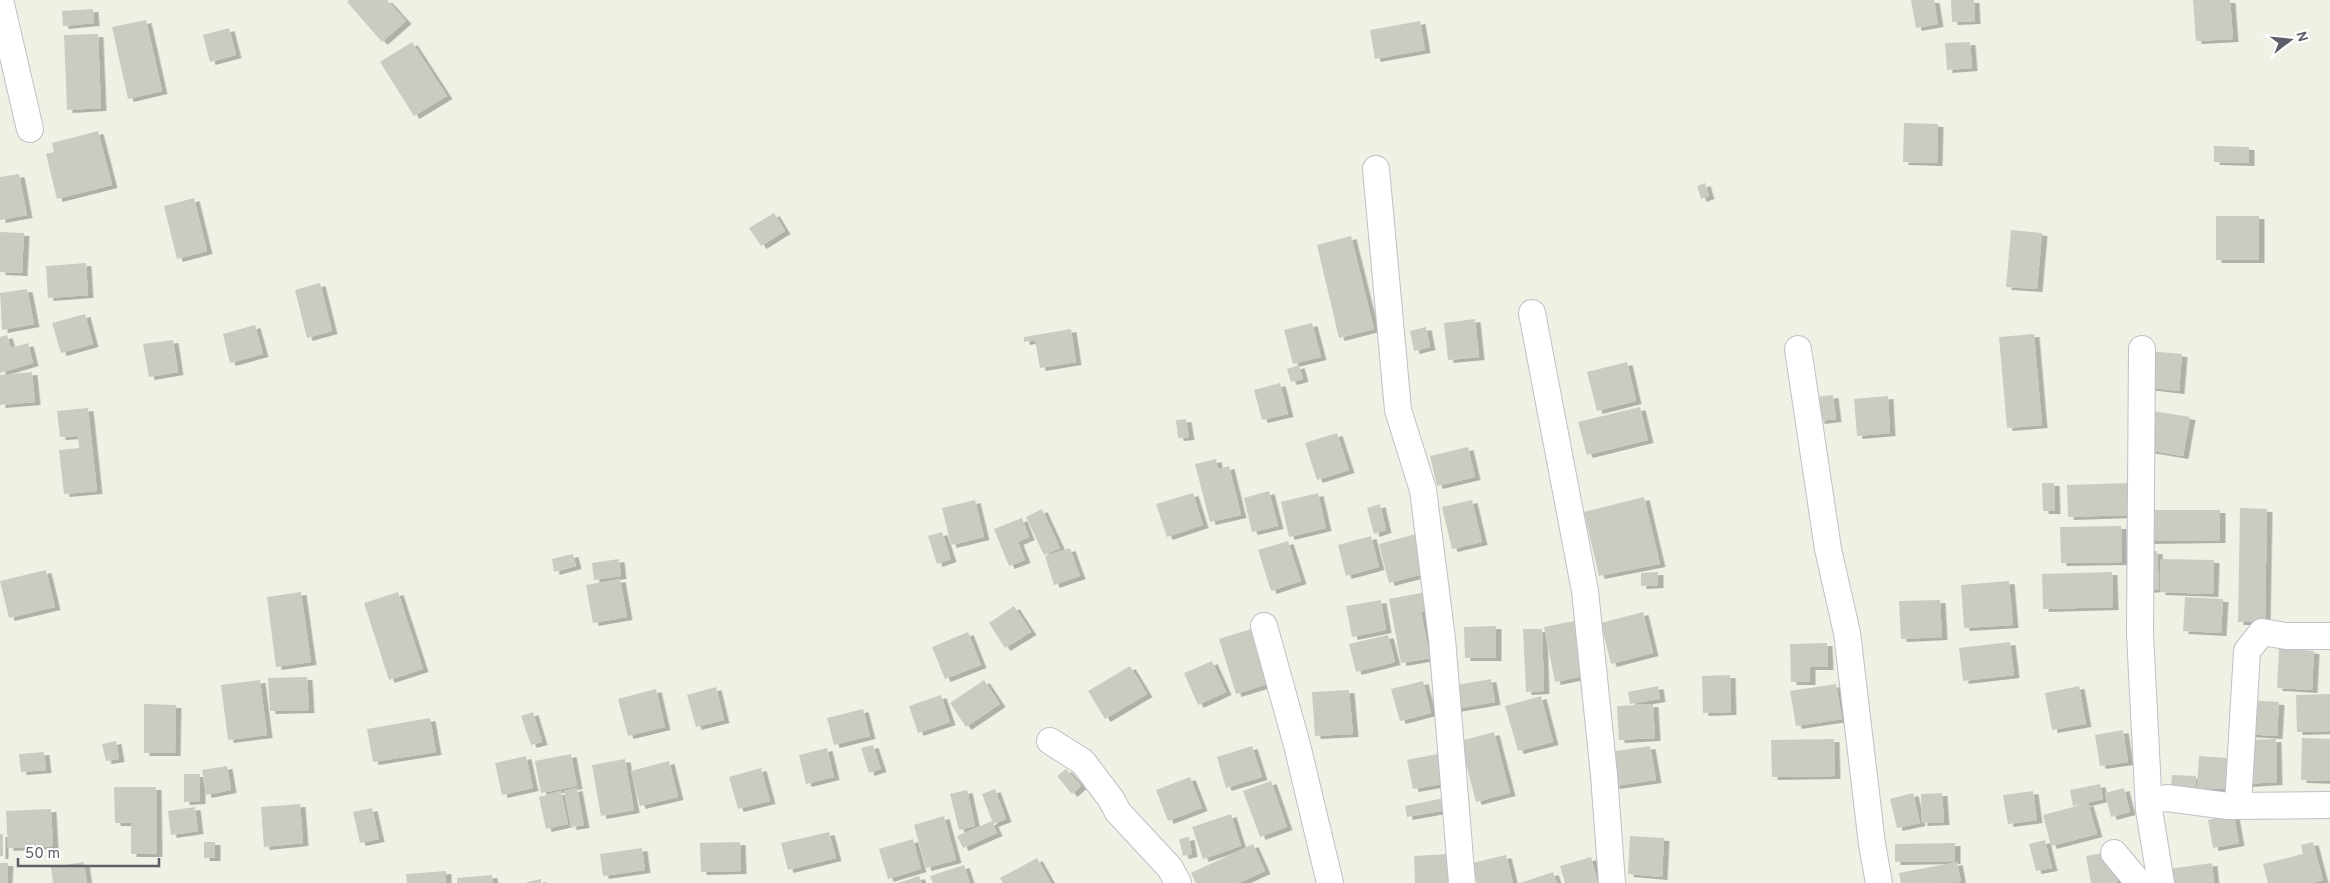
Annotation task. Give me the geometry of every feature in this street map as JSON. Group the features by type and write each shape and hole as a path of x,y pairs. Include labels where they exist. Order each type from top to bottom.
{"street":[{"path":"0,0 30,129"},
{"path":"1376,169 1398,410 1423,490 1441,630 1462,883"},
{"path":"1532,313 1585,591 1612,883"},
{"path":"1798,349 1828,549 1847,633 1872,844 1880,883"},
{"path":"2142,349 2140,634 2150,804 2161,883"},
{"path":"1264,626 1297,745 1330,883"},
{"path":"2238,805 2247,651 2262,632 2286,636 2330,636"},
{"path":"1050,741 1083,762 1111,799 1118,812 1170,868 1178,883"},
{"path":"2150,804 2154,800 2167,798 2238,805 2330,805"},
{"path":"2114,853 2139,883"}],"building":[{"path":"349,0 387,0 406,21 382,42 347,2"},
{"path":"1911,0 1934,0 1938,24 1916,28"},
{"path":"1951,0 1974,0 1975,21 1952,22"},
{"path":"2193,0 2230,0 2233,39 2196,41"},
{"path":"93,9 94,23 63,26 62,11"},
{"path":"146,20 162,91 128,99 112,27"},
{"path":"1420,21 1425,50 1375,59 1370,30"},
{"path":"229,28 236,55 210,62 203,35"},
{"path":"98,34 101,108 67,110 64,35"},
{"path":"412,42 447,96 414,116 380,62"},
{"path":"1970,42 1972,68 1947,70 1945,43"},
{"path":"1904,123 1938,124 1937,163 1903,162"},
{"path":"98,131 112,185 57,199 46,154 54,152 52,143"},
{"path":"2214,146 2249,147 2249,163 2214,162"},
{"path":"19,174 27,215 0,220 0,177"},
{"path":"1705,183 1709,196 1701,199 1697,186"},
{"path":"194,198 207,251 177,259 164,206"},
{"path":"774,213 785,231 761,246 749,228"},
{"path":"2216,216 2259,216 2259,260 2216,260"},
{"path":"2011,230 2042,233 2037,289 2006,287"},
{"path":"0,232 24,233 22,273 0,272"},
{"path":"1351,236 1374,329 1339,338 1317,245"},
{"path":"86,263 88,295 48,298 46,266"},
{"path":"320,283 332,331 307,338 295,290"},
{"path":"27,289 34,324 2,330 0,293"},
{"path":"85,314 93,344 61,353 52,323"},
{"path":"1475,319 1479,357 1448,360 1444,323"},
{"path":"1312,323 1321,357 1293,364 1284,330"},
{"path":"255,325 263,354 230,363 223,334"},
{"path":"1426,327 1430,347 1414,351 1410,331"},
{"path":"1071,329 1076,362 1040,368 1035,340 1024,342 1024,337"},
{"path":"2034,334 2042,425 2007,428 1999,337"},
{"path":"7,335 11,348 28,343 33,363 0,373 0,337"},
{"path":"173,340 178,372 149,377 143,344"},
{"path":"2147,351 2182,354 2179,391 2144,387"},
{"path":"1627,362 1636,401 1597,411 1587,372"},
{"path":"1299,365 1303,379 1291,382 1287,369"},
{"path":"32,372 35,402 0,405 0,375"},
{"path":"1280,383 1288,414 1262,420 1254,390"},
{"path":"1833,395 1836,419 1819,421 1816,397"},
{"path":"1888,396 1890,433 1857,436 1854,399"},
{"path":"1640,407 1648,440 1587,455 1578,422"},
{"path":"88,408 97,491 64,494 59,450 79,448 78,436 60,437 57,411"},
{"path":"2153,411 2190,417 2183,456 2147,450"},
{"path":"1186,419 1189,437 1178,438 1176,420"},
{"path":"1337,433 1349,470 1317,480 1305,443"},
{"path":"1468,447 1475,477 1437,486 1430,456"},
{"path":"1216,459 1218,469 1229,466 1241,515 1210,522 1195,464"},
{"path":"2042,483 2054,483 2055,511 2043,511"},
{"path":"2128,483 2129,515 2068,517 2067,485"},
{"path":"1269,491 1278,526 1252,532 1244,498"},
{"path":"1193,493 1203,525 1167,537 1156,504"},
{"path":"1318,493 1326,528 1289,537 1281,502"},
{"path":"1644,497 1660,564 1599,576 1584,512"},
{"path":"975,500 984,537 951,545 942,508"},
{"path":"1472,500 1482,542 1452,549 1442,507"},
{"path":"1380,504 1386,530 1374,534 1367,508"},
{"path":"2240,508 2267,509 2265,622 2238,622"},
{"path":"1042,509 1060,548 1044,555 1026,517"},
{"path":"2146,510 2220,510 2220,540 2146,541"},
{"path":"1022,518 1029,537 1018,542 1025,560 1009,566 994,529"},
{"path":"2121,526 2122,562 2061,563 2060,527"},
{"path":"942,532 951,559 937,564 928,536"},
{"path":"1416,534 1427,573 1389,583 1379,544"},
{"path":"1371,536 1379,567 1346,576 1338,545"},
{"path":"1288,541 1301,581 1271,591 1258,550"},
{"path":"1070,548 1080,576 1054,585 1045,556"},
{"path":"2142,551 2157,551 2159,589 2144,590"},
{"path":"573,554 576,566 554,572 552,559"},
{"path":"619,559 621,576 594,580 592,563"},
{"path":"2161,559 2214,560 2213,594 2160,592"},
{"path":"46,570 55,607 9,618 0,581"},
{"path":"1658,572 1658,585 1641,586 1641,573"},
{"path":"2112,572 2113,607 2043,609 2042,574"},
{"path":"620,579 627,617 593,623 586,585"},
{"path":"2009,581 2013,625 1964,628 1961,585"},
{"path":"301,592 311,662 276,667 267,597"},
{"path":"398,592 423,669 389,680 364,603"},
{"path":"1426,592 1430,610 1421,612 1430,658 1401,663 1389,599"},
{"path":"2185,597 2223,599 2221,633 2183,631"},
{"path":"1381,600 1386,630 1352,637 1346,606"},
{"path":"1940,600 1942,637 1901,639 1899,601"},
{"path":"1014,606 1031,632 1005,648 989,623"},
{"path":"1643,612 1653,653 1611,664 1601,623"},
{"path":"1574,621 1584,676 1555,682 1544,627"},
{"path":"1496,626 1496,658 1465,658 1464,627"},
{"path":"1251,629 1268,684 1236,694 1219,639"},
{"path":"1523,629 1542,629 1544,691 1526,692"},
{"path":"968,632 981,665 945,679 932,647"},
{"path":"1388,635 1395,662 1356,672 1349,644"},
{"path":"2010,642 2014,675 1963,681 1959,648"},
{"path":"1827,643 1828,667 1810,667 1810,682 1791,682 1790,644"},
{"path":"2279,648 2314,651 2312,690 2277,688"},
{"path":"1212,661 1226,692 1198,705 1184,673"},
{"path":"1130,666 1147,694 1105,719 1088,691"},
{"path":"1730,675 1731,712 1703,713 1702,676"},
{"path":"307,677 309,710 270,711 268,678"},
{"path":"1491,679 1495,702 1454,709 1451,686"},
{"path":"260,680 267,735 228,740 221,685"},
{"path":"984,680 1000,704 966,727 950,703"},
{"path":"1423,681 1431,713 1400,721 1391,689"},
{"path":"1836,684 1842,719 1796,726 1790,691"},
{"path":"1658,686 1660,699 1630,704 1628,692"},
{"path":"2079,686 2086,724 2052,730 2045,693"},
{"path":"716,687 724,720 696,727 687,695"},
{"path":"656,689 665,727 628,736 618,699"},
{"path":"1349,690 1353,734 1315,736 1312,692"},
{"path":"2330,694 2330,731 2297,732 2296,695"},
{"path":"941,695 950,722 918,733 909,706"},
{"path":"1541,696 1553,742 1518,751 1505,706"},
{"path":"2247,700 2279,702 2277,736 2245,734"},
{"path":"144,704 176,705 175,753 144,753"},
{"path":"1653,704 1655,738 1619,740 1617,706"},
{"path":"863,709 870,736 834,745 827,718"},
{"path":"533,712 542,742 531,745 521,716"},
{"path":"430,718 436,752 373,762 367,729"},
{"path":"2123,730 2128,762 2100,766 2095,735"},
{"path":"1494,732 1510,793 1476,802 1460,741"},
{"path":"2302,738 2330,739 2330,781 2301,780"},
{"path":"1834,739 1835,776 1772,777 1771,740"},
{"path":"2276,739 2277,782 2245,784 2243,740"},
{"path":"116,741 119,759 106,761 102,744"},
{"path":"873,745 881,769 869,773 861,748"},
{"path":"1252,746 1262,777 1226,788 1217,757"},
{"path":"1650,746 1656,780 1614,786 1609,752"},
{"path":"827,748 834,777 806,784 799,755"},
{"path":"44,752 46,770 21,772 19,754"},
{"path":"1442,753 1447,783 1413,789 1407,760"},
{"path":"571,754 577,786 541,793 535,761"},
{"path":"526,756 533,788 502,795 495,763"},
{"path":"2199,756 2227,758 2225,789 2197,788"},
{"path":"625,759 634,810 601,816 592,765"},
{"path":"669,761 678,797 640,806 631,771"},
{"path":"227,766 231,790 206,795 202,770"},
{"path":"761,768 770,801 738,809 729,777"},
{"path":"1066,769 1081,786 1072,794 1057,776"},
{"path":"184,774 200,774 200,801 184,802"},
{"path":"2172,775 2196,776 2195,791 2171,789"},
{"path":"1190,777 1202,808 1168,821 1156,790"},
{"path":"1271,781 1287,827 1260,837 1243,791"},
{"path":"2100,784 2103,799 2073,806 2070,790"},
{"path":"114,787 156,787 157,854 131,854 131,823 115,823"},
{"path":"577,788 584,825 571,827 564,791"},
{"path":"2124,788 2130,812 2111,817 2105,793"},
{"path":"995,789 1006,819 993,824 997,833 963,848 957,836 992,821 982,794"},
{"path":"967,790 975,826 959,830 950,794"},
{"path":"561,791 568,824 546,829 539,797"},
{"path":"2033,791 2037,820 2008,824 2003,795"},
{"path":"1913,793 1920,823 1897,828 1890,799"},
{"path":"1942,793 1944,822 1922,823 1921,794"},
{"path":"1444,798 1446,810 1407,817 1405,806"},
{"path":"2088,803 2097,834 2051,846 2043,815"},
{"path":"300,804 303,843 264,847 261,807"},
{"path":"195,807 198,831 171,835 168,811"},
{"path":"372,808 379,839 360,843 353,812"},
{"path":"51,809 53,846 8,848 6,811"},
{"path":"1231,814 1241,846 1203,859 1192,827"},
{"path":"2234,815 2239,843 2213,848 2208,820"},
{"path":"944,816 956,860 926,868 914,825"},
{"path":"829,832 836,858 788,870 781,843"},
{"path":"0,834 3,834 3,856 0,856"},
{"path":"1630,836 1664,838 1662,877 1628,874"},
{"path":"1189,837 1192,854 1183,856 1179,839"},
{"path":"913,839 921,869 888,879 879,849"},
{"path":"2045,840 2052,868 2036,871 2029,844"},
{"path":"204,842 215,842 215,858 204,858"},
{"path":"740,842 741,871 701,872 700,843"},
{"path":"2313,842 2323,880 2312,883 2268,883 2263,864 2303,854 2301,845"},
{"path":"1955,843 1955,861 1895,862 1895,844"},
{"path":"1253,844 1265,871 1239,883 1196,883 1191,873"},
{"path":"642,848 645,870 603,876 600,854"},
{"path":"2113,851 2118,882 2091,883 2086,856"},
{"path":"1448,854 1449,883 1415,883 1414,856"},
{"path":"1506,855 1513,883 1477,883 1472,863"},
{"path":"1591,857 1598,883 1565,883 1560,866"},
{"path":"1037,858 1051,883 1003,883 1000,878"},
{"path":"84,862 87,883 53,883 51,867"},
{"path":"1957,862 1961,882 1901,883 1899,873"},
{"path":"0,863 8,863 7,883 0,883"},
{"path":"2212,863 2214,883 2171,883 2169,869"},
{"path":"964,865 970,883 933,883 930,876"},
{"path":"446,871 446,883 407,883 406,874"},
{"path":"1553,872 1557,883 1520,883"},
{"path":"492,875 493,883 457,883 457,878"},
{"path":"919,876 922,883 898,883"},
{"path":"541,879 541,883 527,883 527,882"}]}
